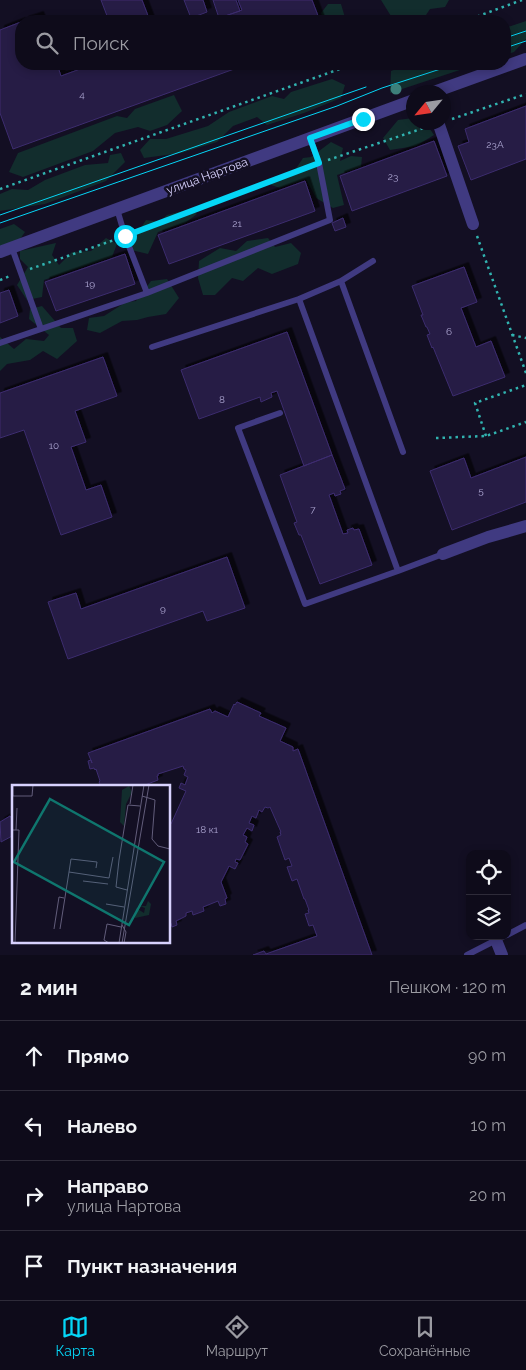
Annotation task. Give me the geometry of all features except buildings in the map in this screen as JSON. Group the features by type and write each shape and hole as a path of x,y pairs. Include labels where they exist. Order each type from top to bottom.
{"street":[{"path":"511,64 526,59"},
{"path":"451,86 495,70"},
{"name":"улица Нартова","path":"0,252 406,103"},
{"path":"443,130 473,224"},
{"path":"443,554 488,537 526,526"},
{"path":"502,940 502,955"}],"lane":[{"path":"0,343 147,293 330,220 319,163 310,138"},
{"path":"116,209 147,293"},
{"path":"12,248 41,329"},
{"path":"152,347 298,299 341,281 373,261"},
{"path":"341,281 404,452"},
{"path":"298,299 398,571"},
{"path":"280,413 238,428 305,604 443,554"},
{"path":"511,932 526,925"},
{"path":"467,955 496,940"}],"path":[{"path":"481,15 522,0"},
{"path":"0,189 337,70"},
{"path":"451,118 526,94"},
{"path":"0,280 125,236 319,163 416,130"},
{"path":"473,224 526,373"},
{"path":"512,334 526,338"},
{"path":"486,436 475,404 526,385"},
{"path":"436,438 486,436 526,422"}],"green space":[{"path":"381,0 449,0 445,7 430,9 426,15 390,15"},
{"path":"328,4 341,4 344,15 322,15 321,13"},
{"path":"526,21 526,39 511,53 511,26"},
{"path":"393,70 460,70 414,85 406,85 406,88 390,93 391,71"},
{"path":"332,79 345,85 341,98 304,113 267,125 257,117 233,126 217,142 181,153 144,158 140,150 150,139 166,139 208,126 229,112 272,96 284,99 291,92"},
{"path":"174,95 182,111 167,125 150,131 138,127 115,133 93,151 23,177 9,172 18,153 117,116 127,118 135,109"},
{"path":"406,119 406,130 431,130 434,135 416,146 390,150 383,138 398,120"},
{"path":"331,142 343,148 340,161 351,156 362,157 361,167 337,175 344,205 333,208 316,198 306,179 280,188 271,185 275,176 291,176 303,158 311,157"},
{"path":"121,153 125,162 106,181 45,204 0,211 0,194 12,189 28,190 45,180 85,165 108,163 110,155"},
{"path":"190,209 197,214 185,223 158,232 148,254 127,249 146,220 159,222 167,215"},
{"path":"14,224 25,232 18,242 0,248 0,229"},
{"path":"106,238 117,244 112,257 44,280 42,297 27,300 17,285 28,267 20,259 20,251 56,243 52,255 59,265 72,252 91,251"},
{"path":"268,238 275,247 291,243 301,253 298,264 272,274 258,268 243,281 232,278 215,295 203,295 198,278 199,261 220,248 236,251 247,241"},
{"path":"167,279 179,298 166,314 122,321 100,333 87,330 89,318 104,316 126,302 136,301 151,281"},
{"path":"42,306 61,328 73,328 77,341 57,359 43,351 30,360 7,364 0,371 0,337 14,349 26,339 44,341 49,335 29,319 30,309"}],"tram line":[{"path":"511,36 526,31"},
{"path":"511,46 526,41"},
{"path":"0,223 438,70"},
{"path":"0,215 366,87"}],"route":[{"path":"125,236 319,163 310,138 363,119"}]}
